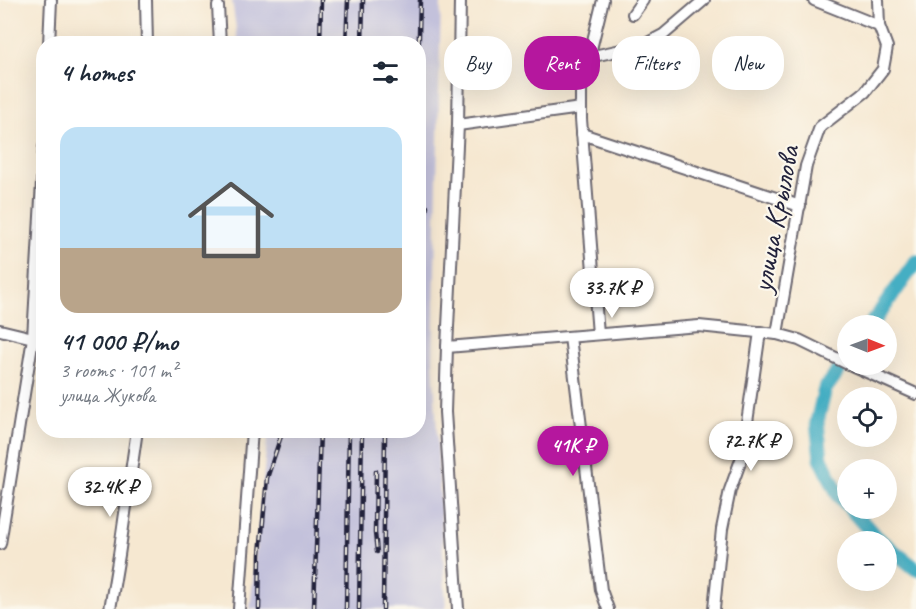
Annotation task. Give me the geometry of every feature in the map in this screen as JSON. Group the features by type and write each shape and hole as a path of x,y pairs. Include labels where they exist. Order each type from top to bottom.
{"street":[{"path":"49,36 51,0"},
{"path":"146,0 147,36"},
{"path":"458,609 445,412 458,125 460,0"},
{"path":"594,36 603,0"},
{"path":"633,14 643,0"},
{"path":"600,55 644,45 663,35 704,0"},
{"path":"814,0 879,26"},
{"name":"улица Крылова","path":"777,334 806,166 820,127 865,92 883,69 887,47 879,26 878,0"},
{"path":"218,6 219,36"},
{"path":"581,90 582,134 598,334"},
{"path":"458,125 581,108"},
{"path":"582,134 800,206"},
{"path":"447,347 699,326 777,334 799,340 837,359"},
{"path":"0,330 36,336"},
{"name":"улица Крылова","path":"714,609 722,529 730,490 742,457 760,332"},
{"path":"570,337 601,590 608,609"},
{"path":"0,544 36,347"},
{"path":"871,375 916,394"},
{"path":"110,609 136,438"},
{"path":"239,609 251,438"}],"shaded area":[{"path":"232,0 441,0 433,359 446,609 250,609 267,438 426,438 426,36 237,36"}],"waterway":[{"path":"878,315 916,262"},
{"path":"837,372 825,389 817,422 821,458 837,492"},
{"path":"860,519 870,531"},
{"path":"897,554 916,569"}],"railway":[{"path":"320,36 321,0"},
{"path":"346,36 348,0"},
{"path":"362,36 363,0"},
{"path":"419,36 420,0"},
{"path":"259,609 260,554 267,478 280,438"},
{"path":"314,609 320,438"},
{"path":"346,609 349,438"},
{"path":"359,609 362,438"},
{"path":"383,609 385,438"},
{"path":"376,471 377,552"}]}
